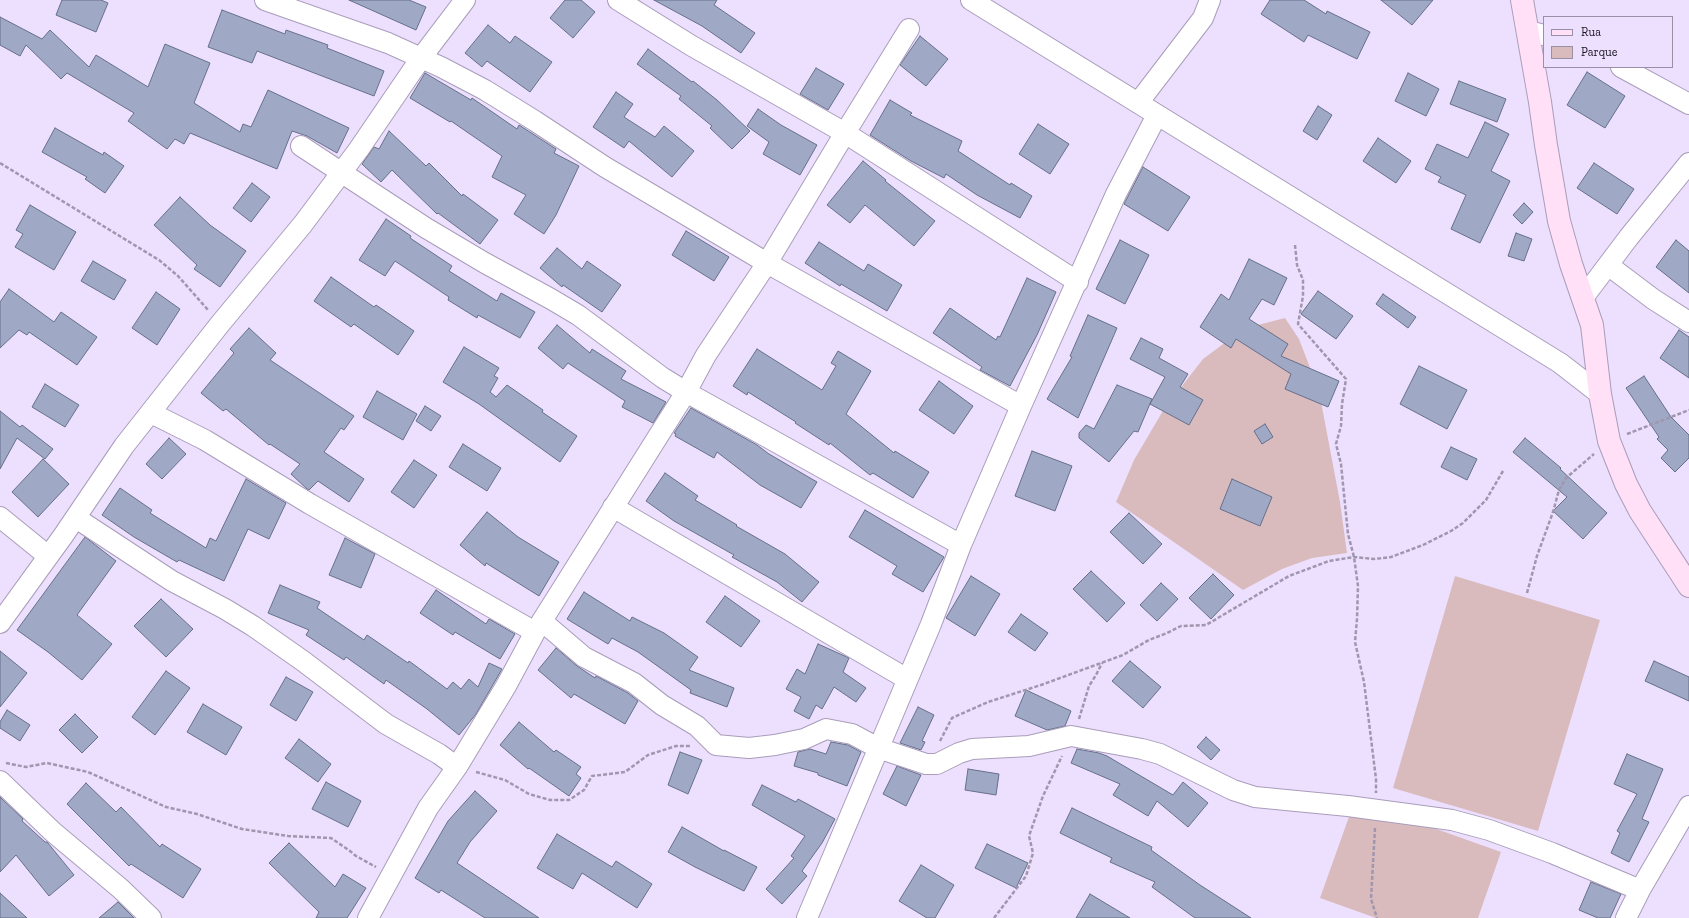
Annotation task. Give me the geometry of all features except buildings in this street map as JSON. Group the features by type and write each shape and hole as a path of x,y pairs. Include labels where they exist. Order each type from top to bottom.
{"street":[{"path":"266,0 388,43 441,67 485,90 535,120 605,167 767,263 1021,406"},
{"path":"0,623 76,518 124,446 220,324 292,239 359,149 421,58 465,0"},
{"path":"618,0 692,46 845,132 1078,282"},
{"path":"971,0 1560,363 1600,394"},
{"path":"1138,103 1203,18 1210,0"},
{"path":"1522,0 1536,33 1559,221 1571,264 1592,325 1600,394 1609,441 1626,484 1640,511 1689,586"},
{"path":"368,918 428,808 464,771 506,686 539,627 686,392 706,355 767,263 845,132 909,29"},
{"path":"1623,68 1689,104"},
{"path":"807,918 931,624 961,545 1021,406 1078,282 1116,194 1157,115"},
{"path":"301,146 426,228 485,263 551,298 578,315 663,378 686,392 961,545"},
{"path":"1583,298 1689,163"},
{"path":"1608,265 1653,299 1689,322"},
{"path":"151,413 205,440 310,504 539,627 584,657 634,683 662,705 697,726 716,745 748,748 775,745 804,739 826,729 852,734 878,748 926,764 937,764 959,753 972,749 1028,746 1070,736 1142,749 1160,754 1233,790 1255,797 1348,806 1452,820 1488,830 1552,853 1640,890"},
{"path":"614,507 907,679"},
{"path":"0,517 48,556"},
{"path":"76,518 172,581 225,609 253,626 386,724 439,754 464,771"},
{"path":"0,781 53,832 121,889 151,918"},
{"path":"1626,918 1640,890 1689,806"}],"path":[{"path":"0,163 159,260 178,276 220,324"},
{"path":"1295,245 1297,265 1303,280 1303,296 1298,324 1346,379 1342,404 1341,426 1336,444 1341,464 1348,534 1354,557 1358,586 1355,642 1364,682 1376,779 1372,899 1377,918"},
{"path":"1527,594 1537,556 1553,512 1559,490 1566,478 1609,441 1689,410"},
{"path":"926,764 952,718 988,702 1012,695 1123,655 1149,640 1181,626 1206,625 1289,576 1329,561 1354,557 1374,559 1391,557 1451,531 1463,523 1486,500 1503,471"},
{"path":"994,918 1026,876 1033,853 1029,836 1043,796 1070,736 1080,718 1089,686 1102,663"},
{"path":"464,771 477,771 505,780 530,794 550,800 569,800 584,790 592,776 625,772 648,755 676,746 716,745"},
{"path":"0,762 26,767 47,763 88,772 166,807 197,814 242,829 288,836 331,838 350,850 356,856 382,870 393,873"}],"green space":[{"path":"1285,318 1299,339 1319,391 1340,502 1347,553 1312,558 1282,569 1243,590 1116,502 1134,460 1164,409 1203,359 1230,339 1254,326"},
{"path":"1455,576 1600,620 1538,831 1393,788"},
{"path":"1355,800 1501,852 1478,918 1376,918 1320,898"}]}
